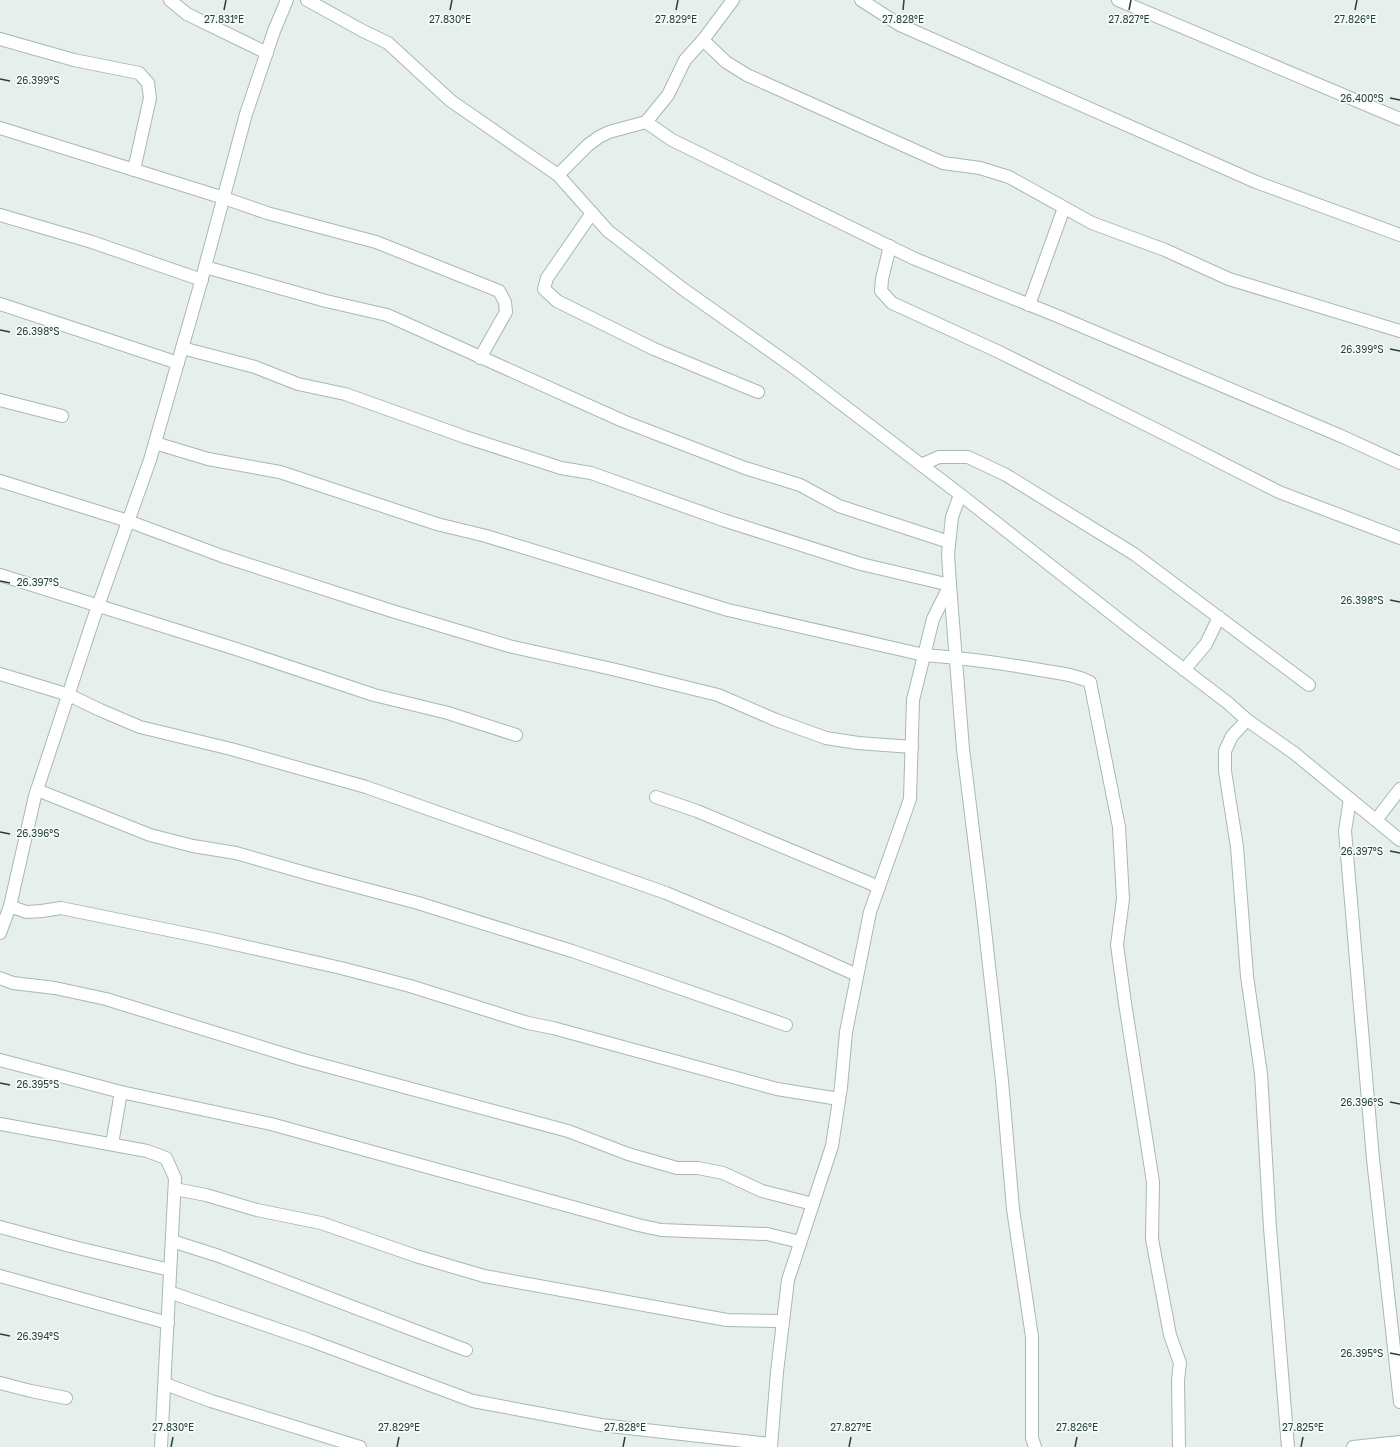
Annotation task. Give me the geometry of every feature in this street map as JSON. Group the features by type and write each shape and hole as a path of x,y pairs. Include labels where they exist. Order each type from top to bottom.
{"street":[{"path":"170,0 187,14 267,53"},
{"path":"0,933 10,906 38,790 68,695 155,443 202,280 246,114 287,0"},
{"path":"307,0 388,43 452,101 558,175 608,231 683,289 796,369 921,465 1247,720 1294,753 1400,840"},
{"path":"558,175 588,145 599,137 609,132 646,122 668,95 685,60 733,0"},
{"path":"861,0 900,25 1198,157 1256,182 1400,235"},
{"path":"1118,0 1400,119"},
{"path":"0,39 74,60 139,73 148,83 150,98 134,170"},
{"path":"702,40 726,62 754,78 943,163 980,168 1009,177 1092,223 1165,250 1229,279 1400,331"},
{"path":"646,122 672,140 915,259 1029,305 1326,430 1400,463"},
{"path":"0,128 224,198 267,213 376,242 499,292 505,302 506,312 480,358"},
{"path":"1029,305 1064,208"},
{"path":"592,213 547,278 544,289 557,301 654,349 758,392"},
{"path":"0,215 92,242 202,280"},
{"path":"890,246 882,278 881,291 892,303 1004,355 1279,492 1400,538"},
{"path":"205,268 326,302 387,315 623,421 745,468 800,485 839,506 949,542"},
{"path":"0,304 178,363"},
{"path":"182,348 255,367 298,384 345,394 465,437 561,468 590,473 723,520 861,564 950,585"},
{"path":"0,400 62,416"},
{"path":"155,443 208,459 280,472 437,524 486,536 728,610 924,655 956,657 1079,676 1090,682 1119,827 1123,899 1117,945 1153,1182 1152,1239 1170,1335 1180,1363 1178,1380 1179,1447"},
{"path":"921,465 939,457 968,457 1006,475 1134,554 1309,685"},
{"path":"0,481 128,521 222,556 392,612 509,646 718,695 776,720 826,738 858,743 912,746"},
{"path":"960,495 952,517 949,542 948,554 950,585 963,748 1002,1081 1013,1209 1032,1337 1032,1438 1035,1447"},
{"path":"0,575 99,605 374,695 448,714 516,735"},
{"path":"169,1292 309,1340 472,1401 601,1425 771,1446 782,1321 788,1280 832,1146 839,1099 846,1032 870,912 910,799 913,700 933,618 950,585"},
{"path":"1184,670 1206,644 1219,617"},
{"path":"0,674 68,695 140,727 231,749 366,787 652,888 778,940 857,975"},
{"path":"1247,720 1232,736 1225,751 1224,771 1237,848 1247,976 1261,1074 1270,1228 1288,1447"},
{"path":"1376,820 1400,789"},
{"path":"38,790 150,835 193,846 236,853 418,903 572,951 786,1025"},
{"path":"656,797 697,811 879,887"},
{"path":"1350,799 1345,831 1373,1159 1400,1402"},
{"path":"10,906 26,912 42,912 61,908 212,939 341,968 410,986 528,1023 599,1040 777,1089 839,1099"},
{"path":"0,978 13,983 55,988 106,999 300,1059 568,1131 628,1154 677,1168 698,1168 723,1174 762,1191 813,1204"},
{"path":"0,1060 121,1092 271,1124 661,1230 767,1234 800,1242"},
{"path":"112,1144 121,1092"},
{"path":"0,1124 147,1151 166,1158 175,1178 175,1189 161,1447"},
{"path":"175,1189 206,1195 257,1210 321,1223 416,1256 484,1276 727,1320 782,1321"},
{"path":"0,1227 70,1246 170,1270"},
{"path":"172,1241 219,1256 466,1350"},
{"path":"0,1276 168,1322"},
{"path":"0,1383 66,1398"},
{"path":"164,1384 211,1401 360,1447"},
{"path":"1353,1447 1400,1442"}]}
